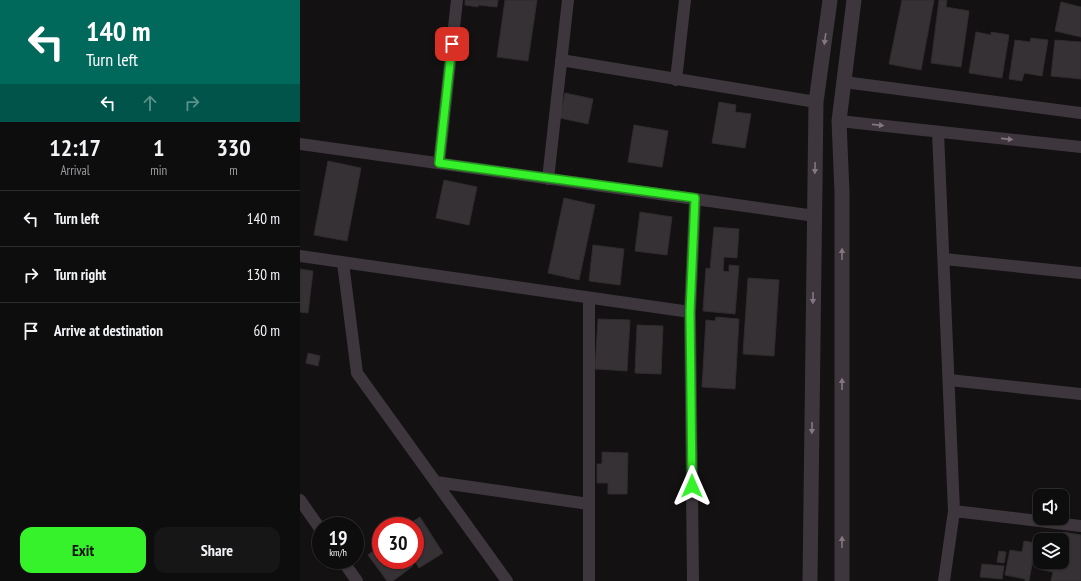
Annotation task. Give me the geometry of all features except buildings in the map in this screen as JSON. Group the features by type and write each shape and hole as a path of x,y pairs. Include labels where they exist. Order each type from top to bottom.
{"street":[{"path":"439,163 458,0"},
{"path":"548,179 568,0"},
{"path":"676,80 685,0"},
{"path":"810,581 816,102 830,0"},
{"path":"842,581 842,192 839,121 854,0"},
{"path":"561,60 816,102"},
{"path":"844,82 1081,113"},
{"path":"839,121 1081,147"},
{"path":"938,132 954,511 944,581"},
{"path":"300,139 300,144 695,198 815,216"},
{"path":"693,581 690,312 695,198"},
{"path":"300,256 690,312"},
{"path":"944,259 1081,273"},
{"path":"344,263 357,373 507,581"},
{"path":"589,298 589,581"},
{"path":"949,380 1081,394"},
{"path":"436,482 589,504"},
{"path":"300,500 312,517"},
{"path":"954,511 1081,526"},
{"path":"348,569 357,581"}],"route":[{"path":"452,44 439,163 695,198 690,312 692,486"}]}
